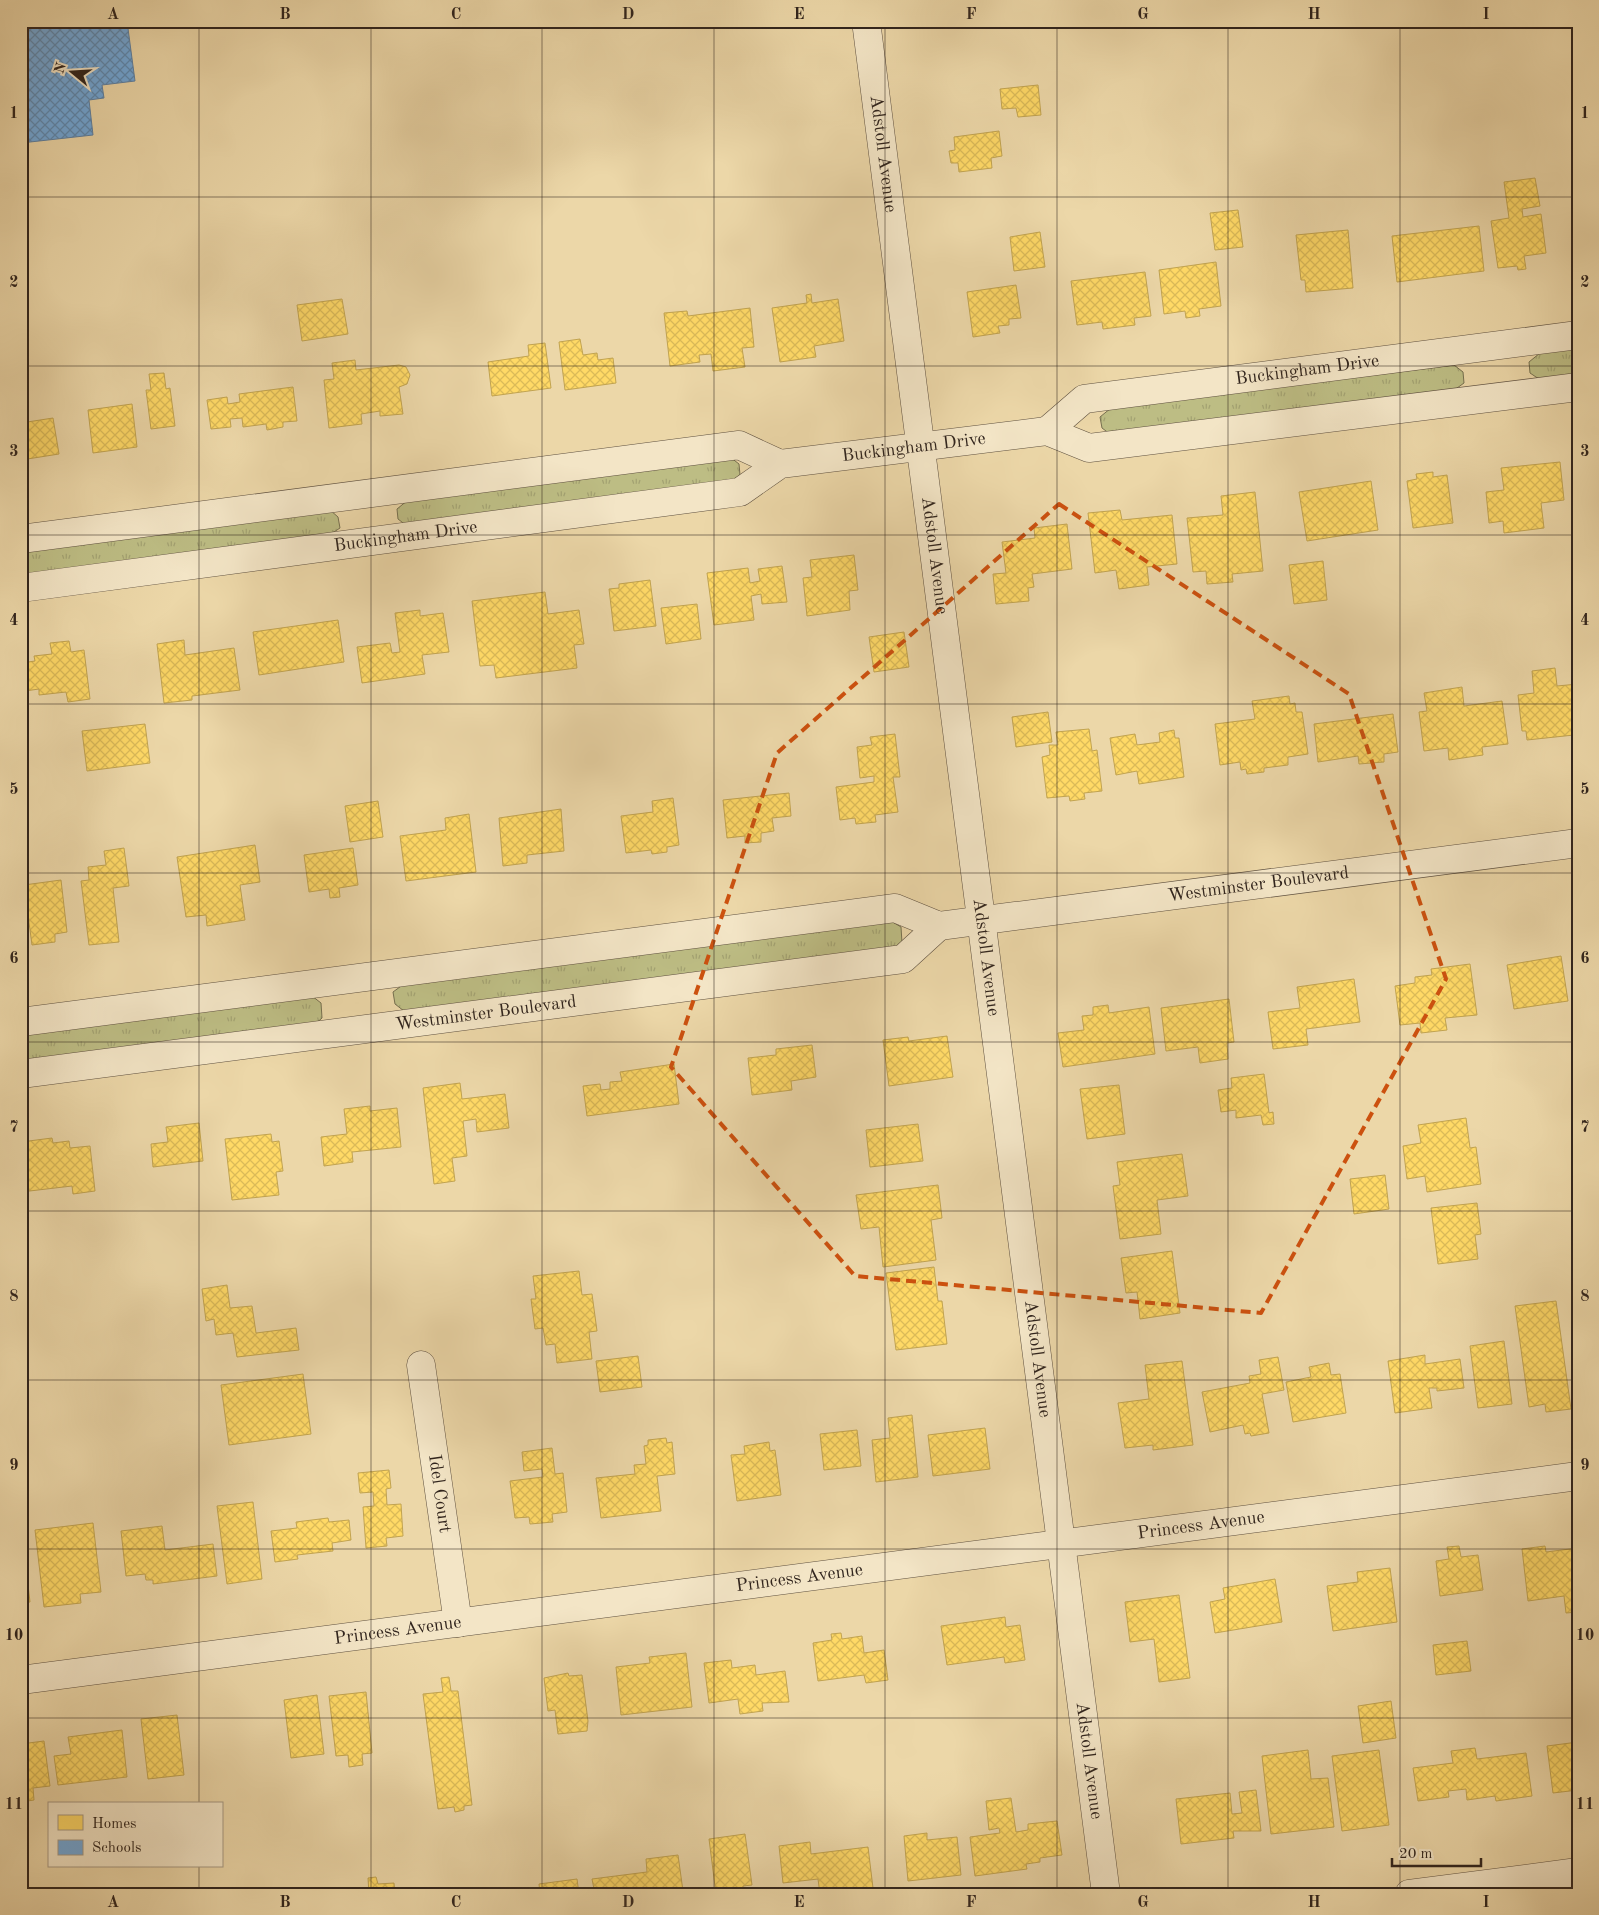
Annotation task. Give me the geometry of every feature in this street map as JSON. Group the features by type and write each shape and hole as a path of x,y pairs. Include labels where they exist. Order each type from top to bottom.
{"street":[{"name":"Adstoll Avenue","path":"866,21 1106,1894"},
{"name":"Buckingham Drive","path":"1047,431 1084,399 1578,335"},
{"name":"Buckingham Drive","path":"21,588 740,492 780,464 1047,431 1089,448 1578,387"},
{"path":"21,539 739,445 780,464"},
{"name":"Westminster Boulevard","path":"21,1022 896,908 938,926 1578,844"},
{"name":"Westminster Boulevard","path":"21,1074 903,959 938,926"},
{"name":"Idel Court","path":"421,1364 458,1623"},
{"name":"Princess Avenue","path":"21,1680 1578,1476"},
{"path":"1409,1894 1578,1872"}],"highlighted area":[{"path":"1059,504 1349,694 1446,979 1261,1313 855,1276 671,1067 777,753"}],"green space":[{"path":"1578,348 1578,374 1539,379 1530,373 1529,362 1540,353"},
{"path":"1454,365 1463,372 1464,383 1453,391 1110,434 1102,428 1100,417 1111,408"},
{"path":"730,457 739,464 740,475 729,483 407,526 398,519 397,509 408,500"},
{"path":"330,510 338,517 340,528 328,536 21,577 21,551"},
{"path":"891,921 901,927 902,943 892,951 404,1011 395,1004 393,992 404,984"},
{"path":"312,996 321,1003 322,1018 312,1027 21,1062 21,1034"}],"building: Homes":[{"path":"1038,85 1041,115 1018,117 1016,108 1002,109 1000,89"},
{"path":"999,131 1002,156 991,158 992,168 959,172 958,163 951,163 949,151 955,150 954,137"},
{"path":"1535,178 1540,206 1522,209 1523,217 1541,214 1546,253 1524,256 1526,269 1518,270 1517,266 1498,268 1491,221 1509,218 1504,182"},
{"path":"1238,210 1243,247 1215,250 1210,213"},
{"path":"1479,226 1484,271 1397,282 1392,236"},
{"path":"1348,230 1353,288 1306,292 1305,280 1301,280 1296,235"},
{"path":"1040,232 1045,267 1014,271 1010,237"},
{"path":"1216,262 1221,306 1199,309 1200,316 1186,318 1185,311 1164,314 1159,270"},
{"path":"1145,272 1151,316 1134,318 1135,325 1103,329 1102,322 1077,325 1071,281"},
{"path":"1016,285 1021,318 1009,319 1009,325 998,326 1000,333 973,337 967,292"},
{"path":"811,294 812,303 838,299 844,341 814,346 816,357 780,362 772,308 807,303 806,295"},
{"path":"342,299 348,334 302,341 297,305"},
{"path":"750,308 754,347 742,348 745,367 713,371 711,354 699,355 700,362 670,366 664,313 687,311 688,316"},
{"path":"580,339 583,355 597,353 598,360 613,358 616,383 565,390 559,342"},
{"path":"545,343 551,388 492,396 488,362 529,356 528,345"},
{"path":"355,360 356,370 399,365 406,367 410,375 407,384 399,387 403,414 380,416 380,411 361,414 362,424 329,428 324,380 334,379 332,363"},
{"path":"164,373 166,389 170,388 175,426 151,429 146,390 151,390 149,374"},
{"path":"293,387 297,421 283,422 283,427 267,430 266,424 243,427 242,418 230,419 231,427 211,429 207,400 227,397 228,404 240,402 239,394"},
{"path":"132,404 137,447 93,453 88,410"},
{"path":"53,418 59,454 21,460 21,423"},
{"path":"1560,462 1564,500 1541,503 1544,528 1504,533 1503,521 1489,523 1486,492 1504,490 1501,468"},
{"path":"1433,472 1433,477 1447,475 1453,523 1413,528 1407,481 1417,479 1416,474"},
{"path":"1371,481 1378,530 1307,541 1299,492"},
{"path":"1255,492 1263,571 1232,574 1233,582 1207,584 1206,571 1193,572 1187,518 1223,515 1221,496"},
{"path":"1120,510 1122,520 1172,515 1177,564 1147,567 1149,585 1119,589 1116,570 1095,573 1088,513"},
{"path":"1067,524 1072,569 1032,574 1034,587 1028,588 1029,601 996,604 993,574 1006,573 1002,542 1035,538 1034,528"},
{"path":"854,555 858,590 849,591 850,610 807,616 803,578 812,577 810,560"},
{"path":"1323,561 1327,600 1294,604 1289,565"},
{"path":"782,566 787,602 762,604 761,594 751,596 754,620 714,625 707,573 748,568 750,583 760,581 758,569"},
{"path":"650,580 656,626 614,631 609,589 619,588 619,584"},
{"path":"545,592 548,614 579,610 584,644 574,645 577,668 496,678 494,665 480,666 472,601"},
{"path":"697,604 701,639 666,644 661,608"},
{"path":"420,610 420,616 443,613 449,652 422,655 425,674 362,683 357,647 390,643 392,653 400,652 395,613"},
{"path":"338,620 344,662 259,675 253,632"},
{"path":"904,632 909,667 874,672 869,637"},
{"path":"184,640 185,655 234,648 240,690 192,696 192,700 164,703 157,644"},
{"path":"69,641 71,652 84,650 90,699 68,702 66,692 39,695 39,689 25,691 22,663 35,661 34,656 52,654 50,643"},
{"path":"1555,668 1557,686 1578,684 1578,727 1573,727 1574,735 1527,740 1526,731 1522,731 1518,695 1534,693 1532,671"},
{"path":"1462,687 1464,706 1502,701 1508,744 1482,747 1483,755 1449,760 1448,748 1424,751 1419,712 1427,711 1424,693"},
{"path":"1289,696 1290,704 1295,703 1296,712 1302,712 1308,754 1288,757 1288,765 1264,768 1264,772 1247,774 1246,769 1241,770 1240,762 1220,765 1215,724 1255,719 1252,701"},
{"path":"1048,712 1052,742 1016,747 1012,717"},
{"path":"1393,714 1398,752 1384,754 1384,762 1359,764 1358,756 1318,762 1314,724"},
{"path":"145,724 150,763 87,771 82,731"},
{"path":"1089,729 1092,751 1097,750 1102,791 1084,793 1085,799 1070,801 1069,796 1047,798 1042,757 1050,755 1049,745 1058,745 1056,732"},
{"path":"1174,730 1175,738 1179,738 1184,777 1139,784 1137,771 1116,775 1110,738 1135,734 1137,745 1160,742 1159,733"},
{"path":"895,734 900,777 893,777 898,812 875,815 876,822 856,824 855,818 840,820 836,787 874,782 874,776 860,778 857,747 872,745 870,737"},
{"path":"789,793 791,816 772,818 774,831 761,833 761,842 745,843 745,836 727,838 723,800"},
{"path":"673,798 679,845 667,847 667,852 652,854 651,850 626,853 621,816 653,812 652,801"},
{"path":"378,801 383,837 350,842 345,806"},
{"path":"561,809 564,851 527,855 527,863 503,866 499,818"},
{"path":"469,814 476,872 406,881 400,836 446,830 445,818"},
{"path":"255,845 260,882 240,885 245,920 207,926 206,915 186,917 177,857"},
{"path":"124,848 129,886 113,888 119,942 89,945 81,881 89,880 88,867 106,865 104,851"},
{"path":"353,848 358,885 339,888 340,897 330,898 329,889 309,892 304,855"},
{"path":"61,880 67,932 55,934 55,942 32,945 24,885"},
{"path":"1561,956 1568,1001 1514,1009 1507,965"},
{"path":"1470,964 1477,1015 1445,1018 1447,1030 1421,1033 1420,1023 1400,1025 1395,986 1415,983 1415,977 1432,975 1431,969"},
{"path":"1354,979 1360,1022 1306,1029 1308,1045 1273,1049 1268,1012 1300,1008 1297,987"},
{"path":"1229,999 1234,1042 1227,1043 1228,1059 1200,1063 1198,1047 1166,1051 1161,1008"},
{"path":"1108,1005 1109,1013 1149,1007 1155,1054 1063,1067 1058,1033 1084,1030 1082,1016 1093,1015 1093,1007"},
{"path":"947,1036 953,1077 889,1086 883,1040 908,1037 909,1041"},
{"path":"812,1045 816,1077 791,1081 792,1090 752,1095 748,1058 776,1055 776,1049"},
{"path":"674,1064 679,1104 587,1116 583,1086 600,1084 601,1090 610,1089 610,1082 622,1081 620,1072"},
{"path":"1264,1074 1269,1113 1273,1112 1274,1124 1263,1125 1261,1115 1236,1118 1236,1110 1221,1112 1218,1090 1232,1088 1231,1078"},
{"path":"460,1083 462,1099 505,1094 509,1128 477,1132 476,1119 463,1121 467,1156 452,1158 455,1181 434,1184 423,1088"},
{"path":"1119,1085 1125,1134 1087,1139 1080,1089"},
{"path":"370,1106 370,1111 397,1108 401,1147 352,1152 353,1162 324,1166 321,1137 347,1134 344,1109"},
{"path":"1466,1118 1470,1148 1476,1147 1481,1184 1427,1192 1425,1176 1407,1179 1403,1146 1421,1143 1418,1125"},
{"path":"199,1123 203,1161 153,1167 151,1144 168,1142 166,1127"},
{"path":"918,1124 923,1161 870,1167 866,1130"},
{"path":"271,1134 272,1142 279,1141 283,1171 276,1172 279,1195 232,1200 225,1139"},
{"path":"52,1138 53,1143 69,1141 70,1148 90,1146 95,1191 73,1194 72,1186 21,1192 21,1142"},
{"path":"1182,1154 1188,1196 1157,1200 1161,1234 1120,1239 1113,1186 1120,1185 1117,1162"},
{"path":"1385,1175 1389,1209 1354,1214 1350,1179"},
{"path":"938,1185 942,1218 931,1220 936,1260 883,1267 879,1227 861,1229 856,1195"},
{"path":"1477,1203 1481,1234 1475,1235 1478,1259 1438,1264 1431,1208"},
{"path":"1172,1251 1180,1313 1140,1319 1137,1292 1126,1293 1121,1258"},
{"path":"934,1267 938,1301 942,1301 947,1344 896,1350 886,1273"},
{"path":"579,1271 582,1295 592,1294 597,1331 589,1332 592,1359 557,1363 555,1344 546,1345 543,1328 535,1329 531,1299 536,1299 533,1276"},
{"path":"227,1285 230,1308 252,1306 256,1333 296,1328 299,1350 237,1357 233,1333 216,1335 214,1319 206,1321 202,1289"},
{"path":"1556,1301 1571,1409 1546,1412 1545,1404 1529,1407 1515,1306"},
{"path":"1504,1341 1512,1404 1478,1408 1470,1346"},
{"path":"1425,1355 1425,1364 1460,1359 1464,1388 1437,1391 1437,1388 1429,1388 1432,1408 1395,1413 1388,1361"},
{"path":"638,1356 642,1387 600,1392 596,1361"},
{"path":"1278,1357 1284,1390 1262,1394 1269,1433 1251,1436 1250,1433 1245,1434 1243,1425 1210,1432 1202,1392 1250,1383 1249,1376 1261,1374 1259,1360"},
{"path":"1182,1361 1193,1445 1153,1450 1153,1445 1125,1448 1118,1403 1149,1399 1145,1365"},
{"path":"1329,1363 1331,1375 1340,1374 1346,1413 1293,1422 1286,1382 1311,1377 1309,1367"},
{"path":"303,1374 311,1434 229,1445 221,1385"},
{"path":"912,1415 918,1477 876,1482 872,1440 890,1438 888,1418"},
{"path":"985,1428 990,1469 933,1476 928,1435"},
{"path":"857,1430 861,1466 824,1470 820,1434"},
{"path":"666,1438 667,1443 672,1442 675,1474 657,1476 661,1511 601,1518 596,1478 635,1474 634,1465 646,1464 644,1446 648,1445 648,1440"},
{"path":"769,1442 770,1451 775,1450 781,1495 737,1501 731,1455 745,1454 744,1446"},
{"path":"552,1448 555,1474 563,1473 567,1512 552,1514 553,1522 530,1524 529,1517 515,1518 510,1481 543,1477 542,1469 524,1471 522,1452"},
{"path":"389,1470 391,1488 386,1489 387,1505 401,1504 403,1536 386,1538 387,1546 366,1548 363,1507 374,1506 373,1492 360,1493 358,1473"},
{"path":"253,1502 262,1579 227,1584 217,1506"},
{"path":"328,1518 329,1522 349,1520 351,1540 332,1543 333,1551 297,1555 298,1559 275,1562 271,1531 297,1528 296,1522"},
{"path":"93,1523 101,1592 80,1594 81,1603 44,1607 35,1530"},
{"path":"162,1526 165,1550 213,1544 217,1576 153,1584 153,1580 146,1580 145,1574 126,1576 121,1531"},
{"path":"1459,1546 1461,1557 1478,1555 1483,1590 1440,1596 1436,1561 1449,1559 1447,1547"},
{"path":"1545,1546 1546,1552 1578,1548 1578,1612 1566,1613 1564,1596 1528,1601 1522,1549"},
{"path":"21,1560 22,1569 26,1568 30,1602 21,1603"},
{"path":"1390,1568 1397,1622 1333,1631 1327,1586 1358,1582 1357,1572"},
{"path":"1275,1579 1282,1622 1215,1633 1210,1602 1225,1599 1223,1588"},
{"path":"1179,1595 1190,1678 1159,1682 1154,1639 1130,1642 1125,1602"},
{"path":"1005,1617 1006,1627 1020,1625 1025,1660 1005,1663 1004,1657 947,1665 941,1626"},
{"path":"841,1633 842,1639 862,1636 864,1653 884,1650 888,1680 866,1683 864,1675 818,1681 813,1643 832,1640 831,1634"},
{"path":"1467,1641 1471,1671 1436,1675 1433,1645"},
{"path":"686,1653 692,1707 621,1715 616,1667 650,1663 649,1657"},
{"path":"731,1660 732,1668 755,1665 756,1675 785,1671 789,1702 762,1703 763,1711 740,1714 738,1699 709,1703 704,1663"},
{"path":"568,1673 569,1676 582,1675 588,1721 587,1731 558,1734 555,1710 548,1711 544,1678"},
{"path":"449,1677 451,1691 458,1691 472,1805 464,1806 464,1810 455,1812 454,1807 438,1809 423,1694 443,1692 441,1678"},
{"path":"366,1692 372,1753 362,1754 363,1765 349,1767 348,1755 336,1756 329,1696"},
{"path":"317,1695 324,1754 291,1758 284,1700"},
{"path":"1391,1701 1396,1738 1363,1743 1358,1706"},
{"path":"177,1715 184,1775 148,1779 141,1719"},
{"path":"122,1730 127,1777 58,1785 54,1756 71,1754 68,1737"},
{"path":"44,1741 50,1786 33,1788 34,1800 21,1802 21,1744"},
{"path":"1578,1742 1578,1790 1553,1793 1547,1746"},
{"path":"1475,1748 1477,1759 1526,1753 1532,1796 1496,1801 1495,1796 1467,1800 1466,1789 1448,1791 1449,1797 1418,1801 1413,1768 1453,1763 1451,1751"},
{"path":"1308,1750 1311,1779 1328,1778 1334,1827 1271,1834 1262,1756"},
{"path":"1379,1750 1389,1825 1342,1831 1332,1756"},
{"path":"1256,1790 1261,1831 1233,1831 1234,1838 1181,1844 1176,1799 1230,1793 1232,1814 1242,1813 1239,1792"},
{"path":"1011,1798 1016,1832 1028,1830 1028,1824 1057,1821 1062,1855 1040,1858 1040,1862 1026,1864 1027,1869 975,1876 970,1837 1000,1833 999,1828 989,1830 986,1801"},
{"path":"927,1833 927,1840 957,1837 961,1875 908,1881 904,1836"},
{"path":"745,1834 752,1885 743,1886 744,1894 716,1894 709,1839"},
{"path":"810,1842 811,1854 868,1847 873,1888 820,1894 818,1879 783,1883 779,1846"},
{"path":"678,1855 683,1891 663,1894 595,1894 592,1879 647,1872 646,1859"},
{"path":"376,1877 378,1884 394,1883 395,1894 369,1894 368,1878"},
{"path":"577,1879 579,1894 540,1894 539,1884"}],"building: Schools":[{"path":"21,21 127,21 135,81 102,85 104,98 89,100 93,135 21,143"}]}
